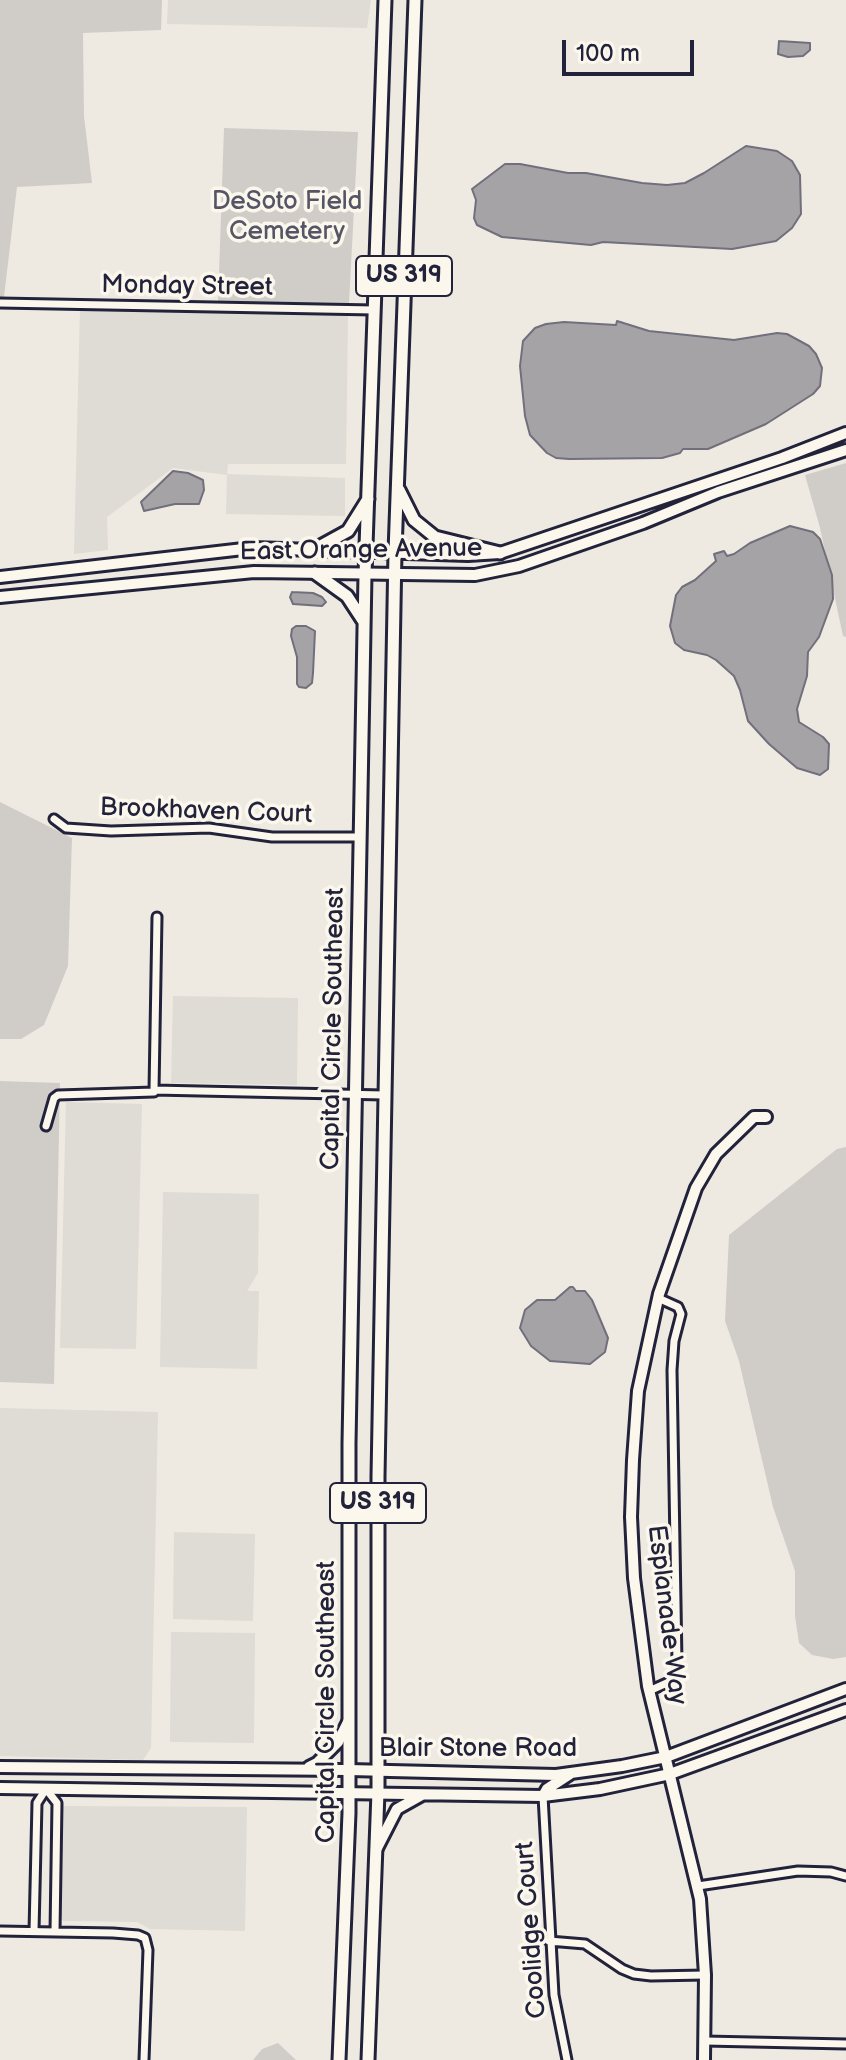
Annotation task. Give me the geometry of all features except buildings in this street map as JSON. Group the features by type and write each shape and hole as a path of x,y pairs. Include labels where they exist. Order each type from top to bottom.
{"main road":[{"name":"Capital Circle Southeast","path":"339,2060 349,1792 349,1443 365,575 385,0"},
{"name":"Capital Circle Southeast","path":"368,2060 378,1792 378,1476 395,552 415,0"},
{"path":"398,488 408,510 425,530 451,543 500,553"},
{"path":"317,548 348,531 369,499"},
{"path":"315,573 347,596 364,622"}],"street":[{"name":"Monday Street","path":"0,303 374,310"},
{"name":"East Orange Avenue","path":"0,577 216,550 317,548 468,555 500,553 782,458 846,433"},
{"name":"East Orange Avenue","path":"0,597 254,572 475,575 519,566 643,523 718,492 846,450"},
{"name":"Brookhaven Court","path":"54,819 66,828 111,831 209,828 272,837 360,837"},
{"path":"154,1091 157,917"},
{"path":"46,1126 54,1098 58,1095 154,1091 384,1095"},
{"name":"Esplanade Way","path":"704,2060 705,1975 698,1886 649,1691 634,1578 631,1517 638,1391 658,1298 696,1188 716,1154 754,1117 766,1117"},
{"path":"649,1691 669,1682 676,1671 677,1662 672,1370 674,1341 681,1314 678,1307 658,1298"},
{"name":"Blair Stone Road","path":"0,1767 304,1769 521,1776 572,1773 666,1757 846,1689"},
{"name":"Blair Stone Road","path":"0,1788 543,1796 600,1789 670,1774 846,1710"},
{"path":"304,1769 317,1763 338,1742 349,1718"},
{"path":"34,1931 37,1803 46,1789 47,1769"},
{"path":"543,1796 547,1789 572,1773"},
{"path":"46,1789 57,1803 55,1931"},
{"path":"375,1852 397,1809 413,1798 427,1794"},
{"name":"Coolidge Court","path":"543,1796 549,1941 554,1995 567,2060"},
{"path":"36,1871 56,1871"},
{"path":"698,1886 798,1871 831,1872 846,1876"},
{"path":"0,1931 138,1935 145,1938 148,1950 144,2060"},
{"path":"549,1941 585,1944 634,1974 705,1975"},
{"path":"705,2041 846,2044"}],"shaded area":[{"path":"168,0 371,0 367,28 167,24"},
{"path":"779,41 810,43 810,50 803,56 788,57 778,54"},
{"path":"746,146 777,151 792,161 800,175 801,214 792,228 776,241 732,249 603,242 591,245 502,237 477,225 474,218 476,200 472,189 505,164 667,185 685,183"},
{"path":"80,307 348,315 346,464 228,464 227,474 345,478 345,516 226,514 227,475 173,468 107,517 108,550 74,554"},
{"path":"617,321 649,331 734,340 787,334 809,346 816,354 822,368 820,386 813,394 766,424 708,449 683,449 680,453 662,458 556,458 530,435 520,366 523,341 535,328 546,324 616,325"},
{"path":"173,471 203,480 204,490 199,504 175,504 144,511 141,502"},
{"path":"790,526 813,532 820,539 832,575 833,599 819,637 808,652 807,676 797,709 799,722 829,744 828,769 820,775 797,768 769,744 748,721 734,676 716,660 684,650 675,643 670,626 676,595 716,561 714,554 724,551 727,556 734,554 750,543"},
{"path":"292,592 313,593 326,602 322,606 293,604 290,597"},
{"path":"296,626 306,626 315,631 312,683 306,688 297,684 297,657 291,636"},
{"path":"173,996 298,998 297,1085 171,1083"},
{"path":"66,1102 142,1104 136,1349 60,1348"},
{"path":"163,1192 259,1194 258,1273 247,1291 259,1291 257,1369 160,1367"},
{"path":"570,1287 585,1291 592,1300 608,1338 605,1352 590,1364 550,1361 531,1346 520,1328 525,1310 537,1300 555,1300"},
{"path":"0,1408 158,1412 151,1748 143,1760 0,1756"},
{"path":"174,1532 255,1534 253,1621 173,1619"},
{"path":"171,1632 255,1633 254,1743 170,1742"},
{"path":"62,1806 247,1807 245,1931 150,1929 137,1922 63,1921"}],"green space":[{"path":"0,0 162,0 161,30 83,33 84,116 92,183 17,187 4,297 0,297"},
{"name":"DeSoto Field Cemetery","path":"224,128 358,132 349,304 218,302"},
{"path":"846,463 846,637 843,636 820,528 805,475"},
{"path":"0,802 72,838 68,966 44,1025 21,1039 0,1039"},
{"path":"0,1081 60,1083 54,1384 0,1382"},
{"path":"846,1147 846,1657 833,1659 812,1655 799,1643 795,1616 795,1571 773,1507 739,1361 725,1321 729,1235 837,1149"},
{"path":"278,2043 296,2060 253,2060 262,2049"}]}
